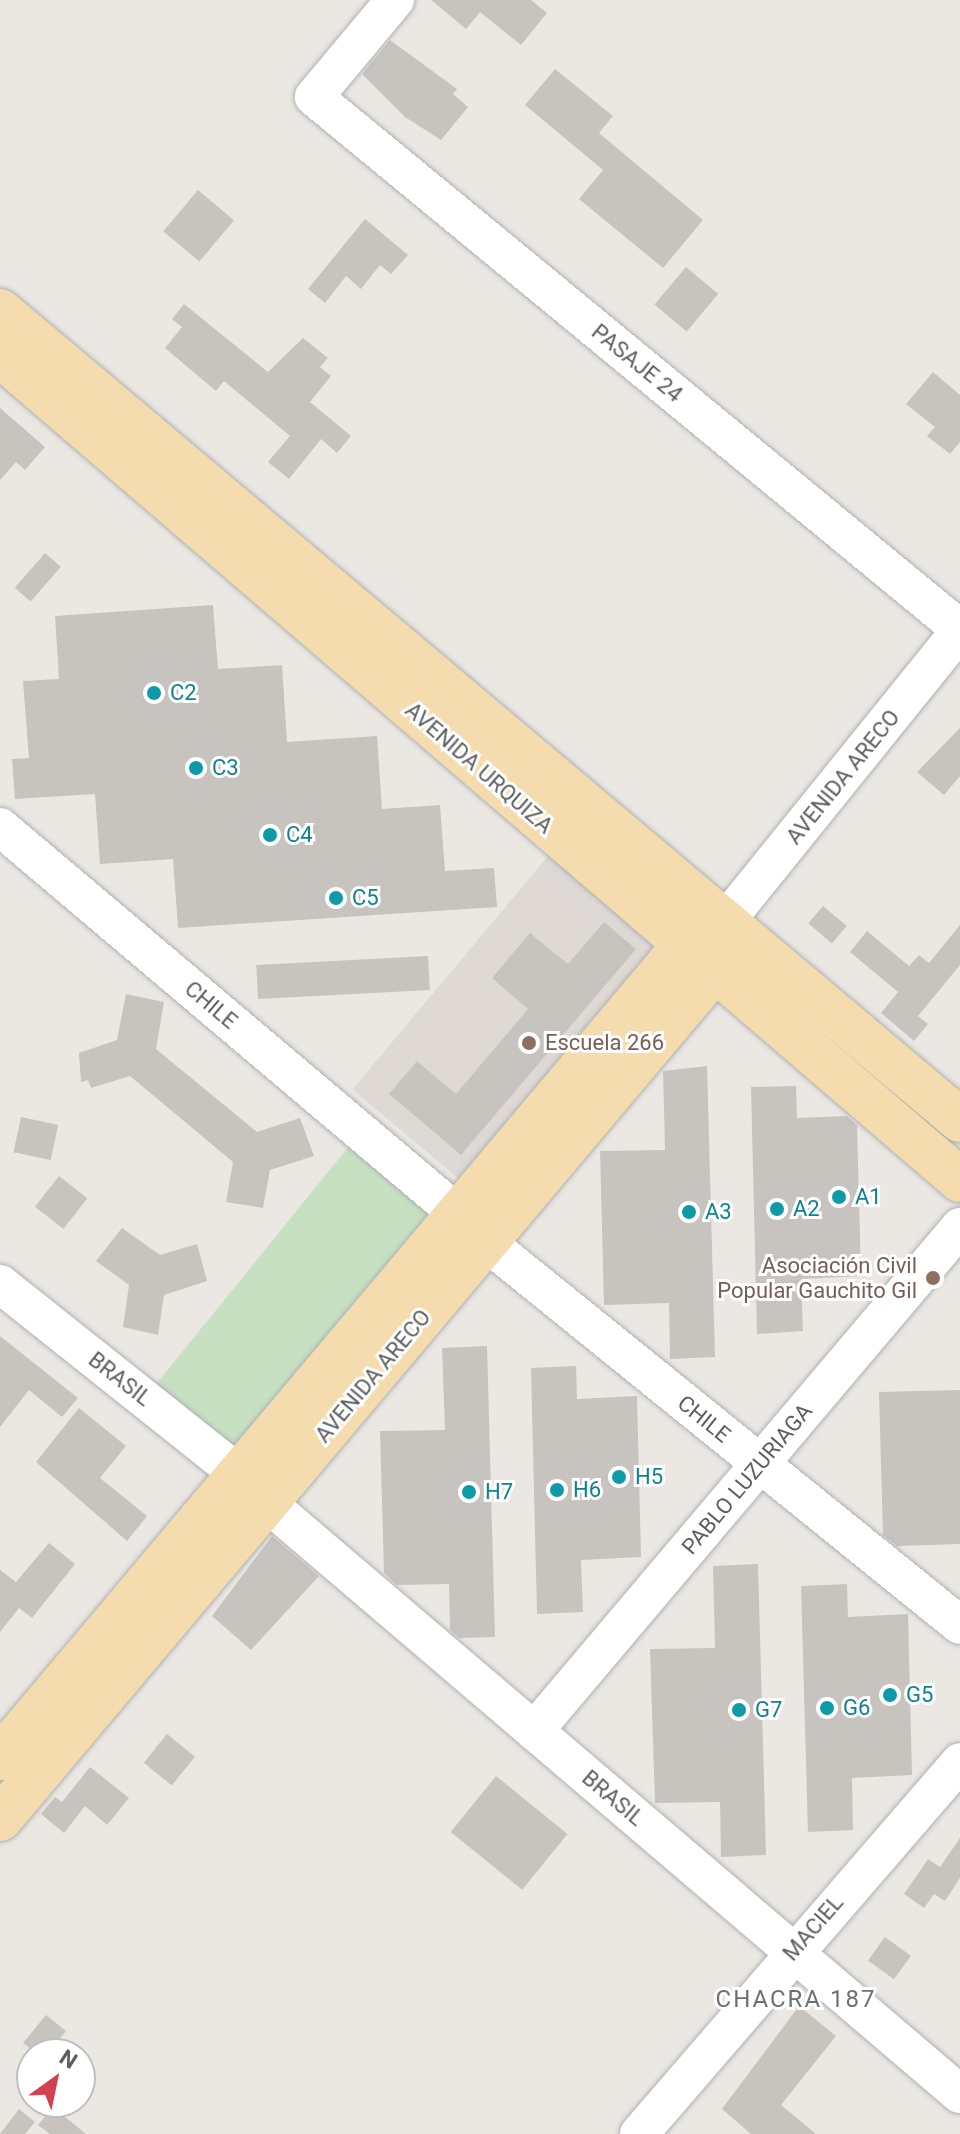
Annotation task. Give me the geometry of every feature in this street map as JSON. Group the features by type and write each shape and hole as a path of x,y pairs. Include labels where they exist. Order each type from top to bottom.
{"main road":[{"name":"AVENIDA URQUIZA","path":"0,311 960,1120"},
{"name":"AVENIDA URQUIZA","path":"0,355 698,959 960,1180"},
{"name":"AVENIDA ARECO","path":"0,1819 253,1488 698,959 725,922"},
{"name":"AVENIDA ARECO","path":"0,1758 253,1488"}],"street":[{"name":"PASAJE 24","path":"395,0 314,97 960,630"},
{"name":"AVENIDA ARECO","path":"725,922 960,630"},
{"name":"CHILE","path":"0,827 472,1228 960,1625"},
{"name":"PABLO LUZURIAGA","path":"534,1731 960,1227"},
{"name":"BRASIL","path":"0,1284 253,1488 960,2094"},
{"name":"MACIEL","path":"639,2134 792,1950 960,1762"}],"shaded area":[{"path":"549,855 659,948 463,1182 352,1089"}],"green space":[{"path":"349,1146 430,1211 237,1449 156,1384"}],"building":[{"path":"431,0 531,0 547,13 521,45 480,12 466,29"},
{"path":"390,40 457,89 453,94 468,107 441,140 405,117 362,74"},
{"path":"555,69 613,116 599,133 703,220 663,268 579,199 603,170 525,105"},
{"path":"198,190 234,220 199,262 163,231"},
{"path":"365,219 408,255 391,274 380,265 361,289 346,276 325,303 308,289"},
{"path":"686,267 718,294 687,332 655,305"},
{"path":"184,304 268,372 303,338 328,358 320,367 331,376 310,402 351,436 337,453 321,439 289,479 268,462 290,436 224,381 216,391 165,348 182,327 172,319"},
{"path":"933,372 960,395 960,442 950,454 927,436 935,427 906,404"},
{"path":"0,408 45,447 25,470 16,462 0,480"},
{"path":"45,553 61,567 31,601 15,588"},
{"path":"213,605 218,669 282,665 287,742 377,736 382,809 440,805 445,871 494,868 497,907 178,928 173,859 100,864 95,794 15,799 12,759 29,758 23,681 59,679 55,616"},
{"path":"960,728 960,776 944,795 917,772"},
{"path":"823,906 847,926 832,944 808,924"},
{"path":"604,922 636,949 461,1155 389,1094 417,1061 456,1094 528,1009 492,978 530,933 568,964"},
{"path":"960,925 960,965 918,1016 928,1024 914,1041 881,1013 898,992 850,952 867,931 909,966 919,955 929,963"},
{"path":"428,956 430,990 258,999 256,965"},
{"path":"126,994 164,1002 156,1049 257,1132 300,1118 314,1156 270,1170 263,1208 226,1202 233,1162 130,1076 91,1088 88,1080 81,1082 79,1053 117,1040"},
{"path":"707,1066 715,1357 670,1359 669,1303 604,1305 600,1151 665,1150 663,1071"},
{"path":"796,1086 797,1118 847,1116 857,1125 861,1276 801,1279 803,1331 757,1334 751,1087"},
{"path":"21,1117 58,1125 51,1160 14,1152"},
{"path":"59,1176 87,1198 63,1229 35,1207"},
{"path":"122,1228 160,1255 197,1244 207,1281 164,1295 158,1335 123,1327 129,1285 96,1261"},
{"path":"0,1336 78,1398 62,1417 29,1390 0,1427"},
{"path":"487,1346 495,1637 459,1638 450,1630 449,1584 397,1585 384,1573 380,1431 445,1430 442,1348"},
{"path":"576,1366 577,1399 637,1396 641,1557 581,1560 583,1612 537,1614 531,1368"},
{"path":"960,1390 960,1544 897,1546 883,1535 879,1392"},
{"path":"79,1408 126,1446 100,1478 147,1516 127,1541 36,1462"},
{"path":"272,1536 319,1576 251,1650 212,1616"},
{"path":"49,1543 75,1564 32,1618 19,1608 0,1632 0,1570 16,1582"},
{"path":"758,1564 766,1855 721,1857 720,1802 655,1803 650,1649 715,1648 713,1566"},
{"path":"847,1584 848,1617 908,1614 912,1775 852,1778 853,1830 808,1832 801,1586"},
{"path":"167,1734 195,1757 172,1785 144,1763"},
{"path":"90,1767 129,1798 107,1825 85,1806 64,1833 41,1814 55,1797 62,1802"},
{"path":"496,1776 567,1834 522,1890 451,1832"},
{"path":"960,1838 960,1878 945,1901 934,1894 924,1908 904,1894 928,1859 940,1867"},
{"path":"885,1937 911,1956 894,1979 868,1960"},
{"path":"799,2006 836,2036 781,2105 816,2134 751,2134 722,2109"},
{"path":"46,2015 66,2031 60,2038 27,2038"},
{"path":"16,2113 16,2118 30,2118 35,2122 25,2134 0,2134"},
{"path":"44,2118 66,2118 86,2134 50,2134 38,2125"}],"place":[{"name":"C2","path":"154,693"},
{"name":"C3","path":"196,768"},
{"name":"C4","path":"270,835"},
{"name":"C5","path":"336,898"},
{"name":"Escuela 266","path":"529,1043"},
{"name":"A1","path":"839,1197"},
{"name":"A2","path":"777,1209"},
{"name":"A3","path":"689,1212"},
{"name":"Asociación Civil Popular Gauchito Gil","path":"933,1278"},
{"name":"H5","path":"619,1477"},
{"name":"H6","path":"557,1490"},
{"name":"H7","path":"469,1492"},
{"name":"G5","path":"890,1695"},
{"name":"G6","path":"827,1708"},
{"name":"G7","path":"739,1710"}],"district":[{"name":"CHACRA 187","path":"796,2000"}]}
